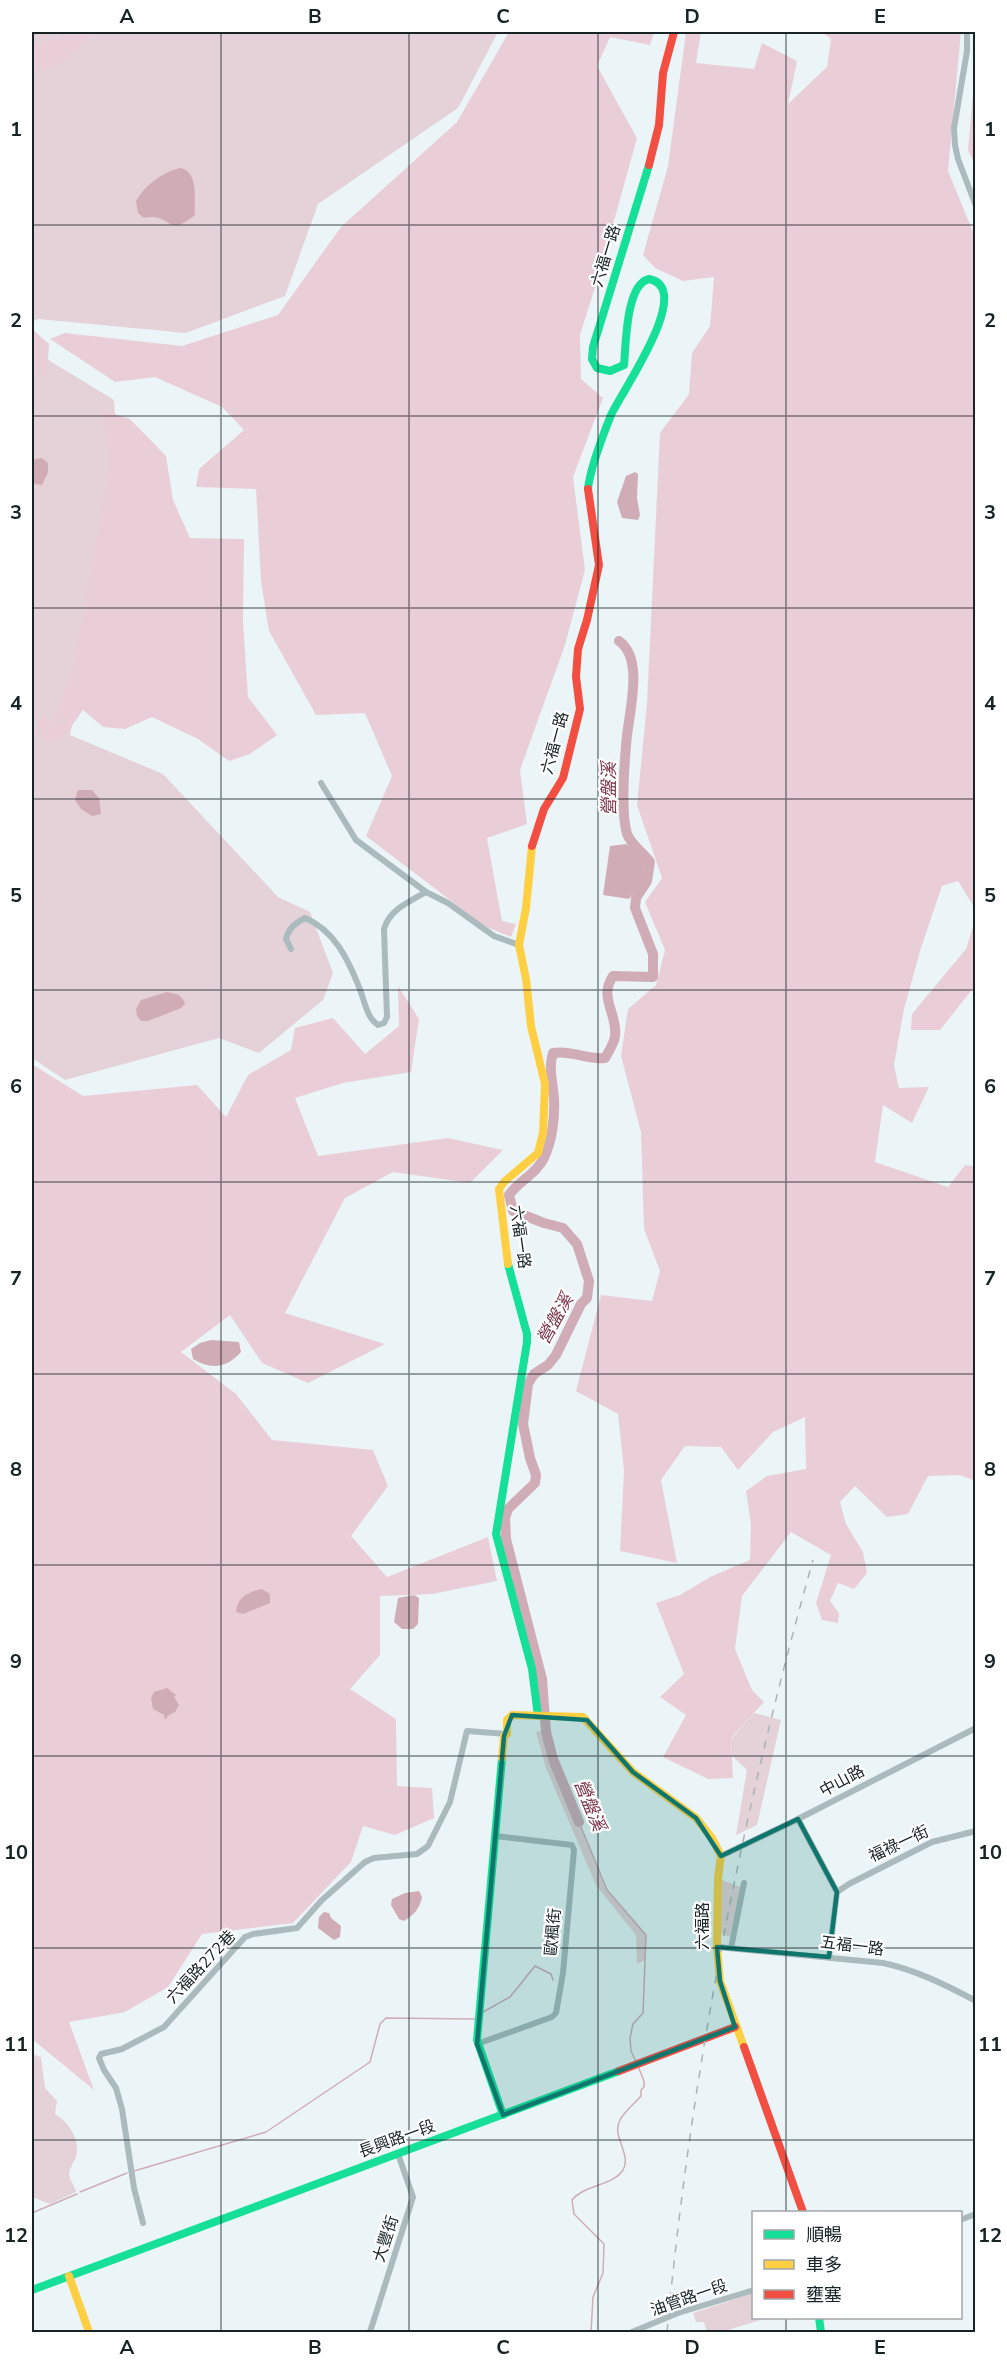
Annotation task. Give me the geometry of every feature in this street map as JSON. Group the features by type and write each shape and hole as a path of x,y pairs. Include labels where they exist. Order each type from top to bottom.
{"street":[{"name":"六福一路","path":"538,1716 532,1669 496,1534 527,1342 527,1334 510,1276 499,1189 537,1154 543,1133 546,1110 544,1084 531,1026 526,979 519,945 532,842 544,809 563,778 580,710 576,677 578,649 599,565 588,493 589,482 612,413 647,354 665,300 664,288 657,281 645,280 639,283 634,288 632,298 624,365 619,370 612,371 595,367 592,353 654,148 663,73 674,32"},
{"path":"967,32 967,51 954,128 958,159 975,206"},
{"path":"321,783 356,840 426,892 448,903 494,936 519,945"},
{"path":"291,949 286,939 293,924 304,918 319,924 333,938 345,956 370,1020 378,1025 384,1023 387,1017 384,929 388,918 397,909 426,892"},
{"path":"503,2115 477,2044 507,1720 512,1715 583,1717 633,1772 696,1818 712,1838 721,1856"},
{"name":"中山路","path":"721,1856 798,1820 975,1728"},
{"name":"六福路272巷","path":"143,2223 134,2188 122,2109 116,2088 99,2058 100,2054 122,2049 164,2026 245,1937 297,1928 322,1900 365,1862 374,1858 417,1854 428,1846 450,1802 467,1731 507,1734"},
{"path":"798,1820 837,1892 829,1957"},
{"name":"福祿一街","path":"837,1892 932,1842 975,1831"},
{"name":"歐楓街","path":"477,2044 552,2017 556,2013 563,1973 574,1850 572,1845 496,1836"},
{"name":"六福路","path":"721,1856 718,1877 717,1947 720,1981 803,2211"},
{"path":"731,1948 744,1883"},
{"name":"五福一路","path":"717,1947 883,1963 905,1968 975,2001"},
{"name":"長興路一段","path":"32,2290 735,2027"},
{"name":"大豐街","path":"370,2332 413,2197 398,2154"},
{"path":"69,2276 89,2332"},
{"name":"油管路一段","path":"632,2332 678,2313 752,2290"}],"highlighted area":[{"path":"512,1715 587,1720 633,1772 696,1818 721,1856 798,1819 837,1892 829,1957 717,1947 720,1981 735,2027 503,2115 477,2044 504,1736"}],"shaded area":[{"path":"32,32 498,32 458,108 318,204 285,296 186,333 38,319 32,322"},
{"path":"59,32 96,32 57,66 32,71 32,46 63,38"},
{"path":"509,32 654,32 650,45 610,37 597,66 637,138 580,335 581,379 603,398 573,477 585,570 565,645 520,770 527,824 487,838 502,921 516,924 511,937 484,926 366,836 392,776 365,713 316,715 269,631 261,581 256,489 196,487 199,469 244,430 222,407 155,377 115,382 50,339 65,333 182,346 278,315 341,227 457,122"},
{"path":"686,32 701,32 696,63 754,69 762,43 797,61 788,104 827,67 831,39 822,32 961,32 948,171 976,239 975,909 958,881 942,886 904,1009 894,1065 899,1088 929,1087 912,1123 883,1105 875,1162 948,1187 965,1165 975,1166 975,1481 960,1475 928,1476 908,1514 887,1517 855,1486 840,1502 846,1524 863,1552 867,1573 854,1589 838,1583 830,1601 839,1613 838,1623 822,1620 816,1603 831,1555 791,1532 742,1596 735,1649 752,1690 764,1702 731,1738 733,1778 708,1779 663,1757 686,1715 660,1697 684,1674 656,1603 680,1595 710,1577 750,1560 751,1524 746,1491 767,1476 806,1469 805,1417 773,1432 738,1470 721,1447 685,1446 661,1480 677,1563 620,1551 624,1471 618,1414 576,1391 601,1295 652,1301 660,1271 644,1229 641,1132 621,1056 628,1009 656,985 665,950 645,902 662,878 637,805 647,703 660,433 689,394 692,353 710,326 714,277 683,281 655,268 643,255 668,166"},
{"path":"975,71 975,166 968,150"},
{"path":"181,168 191,175 193,181 195,215 185,222 173,225 160,218 144,218 138,213 136,201 144,190 161,176"},
{"path":"32,329 49,344 47,375 32,374"},
{"path":"32,350 114,400 119,485 70,735 163,774 278,897 310,912 333,973 323,1000 259,1053 219,1038 65,1080 32,1058"},
{"path":"102,410 130,419 166,456 173,500 190,538 244,539 243,622 248,697 277,735 250,754 229,761 198,739 152,717 125,729 103,727 83,710 61,741 44,741 34,732 43,716 53,724 73,669 111,459"},
{"path":"42,458 48,463 48,472 42,485 32,482 32,463 35,459"},
{"path":"635,472 638,474 637,498 640,515 638,520 622,518 617,502 626,476"},
{"path":"78,790 92,790 99,798 101,814 92,816 81,809 75,800"},
{"path":"626,844 645,860 643,880 629,899 603,895 610,846"},
{"path":"975,920 975,986 940,1030 911,1030 912,1014 966,949"},
{"path":"398,986 419,1019 411,1072 343,1083 295,1098 318,1156 448,1138 503,1150 470,1183 393,1172 345,1198 285,1313 385,1344 308,1383 262,1363 230,1315 181,1352 236,1394 272,1440 373,1450 388,1486 351,1536 387,1577 488,1537 497,1581 432,1594 380,1596 380,1655 350,1689 396,1719 397,1786 432,1788 434,1818 395,1835 363,1826 351,1862 293,1923 202,1934 168,1987 125,2012 69,2022 94,2090 32,2039 32,1064 83,1096 197,1085 226,1117 248,1075 291,1050 295,1028 333,1018 365,1054 399,1026"},
{"path":"167,992 180,996 185,1004 181,1008 148,1021 141,1021 136,1009 141,1000"},
{"path":"211,1340 239,1342 241,1352 230,1361 218,1366 206,1365 193,1359 191,1349"},
{"path":"262,1589 270,1594 270,1603 243,1614 236,1612 244,1596"},
{"path":"414,1595 419,1598 418,1624 413,1629 402,1629 394,1622 398,1598"},
{"path":"167,1688 176,1695 174,1697 179,1705 175,1712 165,1720 164,1715 153,1709 151,1698 154,1692"},
{"path":"754,1713 781,1720 757,1825 736,1835 747,1770 732,1756 731,1739"},
{"path":"545,1730 553,1759 606,1890 646,1935 645,1960 637,1964 636,1935 596,1885 546,1768 536,1732"},
{"path":"722,1880 741,1887 730,1937 720,1933"},
{"path":"419,1891 422,1897 416,1911 404,1921 399,1919 391,1905 392,1899 405,1893"},
{"path":"324,1912 329,1913 331,1918 341,1926 340,1937 334,1940 318,1928 319,1917"},
{"path":"32,2054 41,2057 45,2088 57,2101 55,2114 73,2132 77,2145 76,2157 69,2175 76,2192 50,2204 32,2197"},
{"path":"752,2293 752,2319 764,2319 721,2332 707,2332 704,2322 696,2322 693,2313"}],"waterway":[{"name":"營盤溪","path":"579,1822 553,1759 546,1732 542,1679 506,1539 505,1518 508,1509 535,1483 536,1475 523,1424 528,1384 534,1374 548,1365 556,1355 581,1304 587,1298 589,1281 577,1244 563,1228 513,1211 509,1195 541,1163 549,1144 554,1114 551,1070 553,1053 605,1058 615,1036 614,1020 607,992 613,976 653,977 653,954 635,908 636,898 647,881 650,862 629,838 625,825 624,766 633,675 632,661 627,650 619,641"},
{"name":"營盤溪","path":"579,1822 607,1890 646,1935 643,2013 633,2024 630,2038 631,2051 636,2062"},
{"path":"483,2012 510,1997 535,1966 551,1974 553,1980"},
{"path":"134,2171 266,2132 370,2062 380,2024 386,2018 475,2019"},
{"name":"營盤溪","path":"591,2332 593,2297 603,2273 604,2244 574,2214 572,2200 584,2191 613,2179 623,2170 625,2158 619,2139 618,2126 624,2114 641,2096 644,2081 638,2066"},
{"path":"80,2192 127,2173"},
{"path":"32,2213 77,2194"}],"railway":[{"path":"667,2332 690,2137 722,1943 764,1750 813,1560"}],"traffic: fast":[{"path":"588,489 594,462 611,415 651,342 660,320 664,301 661,287 649,279 641,283 629,316 624,365 610,371 597,368 592,359 593,347 649,165"},
{"path":"508,1264 527,1334 527,1342 496,1534 532,1669 538,1716"},
{"path":"502,1758 477,2040 503,2115"},
{"path":"32,2290 619,2071"},
{"path":"819,2319 821,2332"}],"traffic: slow":[{"path":"508,1264 499,1189 538,1153 543,1133 545,1084 531,1026 526,979 519,945 526,908 532,846"},
{"path":"502,1758 504,1736 507,1734 507,1720 512,1715 583,1717 633,1772 696,1818 712,1838 721,1856 718,1877 717,1947 720,1981 744,2047"},
{"path":"69,2276 89,2332"}],"traffic: jam":[{"path":"649,165 659,125 663,73 674,32"},
{"path":"532,846 544,809 563,778 580,709 576,677 578,649 599,565 588,489"},
{"path":"619,2071 735,2027"},
{"path":"744,2047 803,2211"}]}
